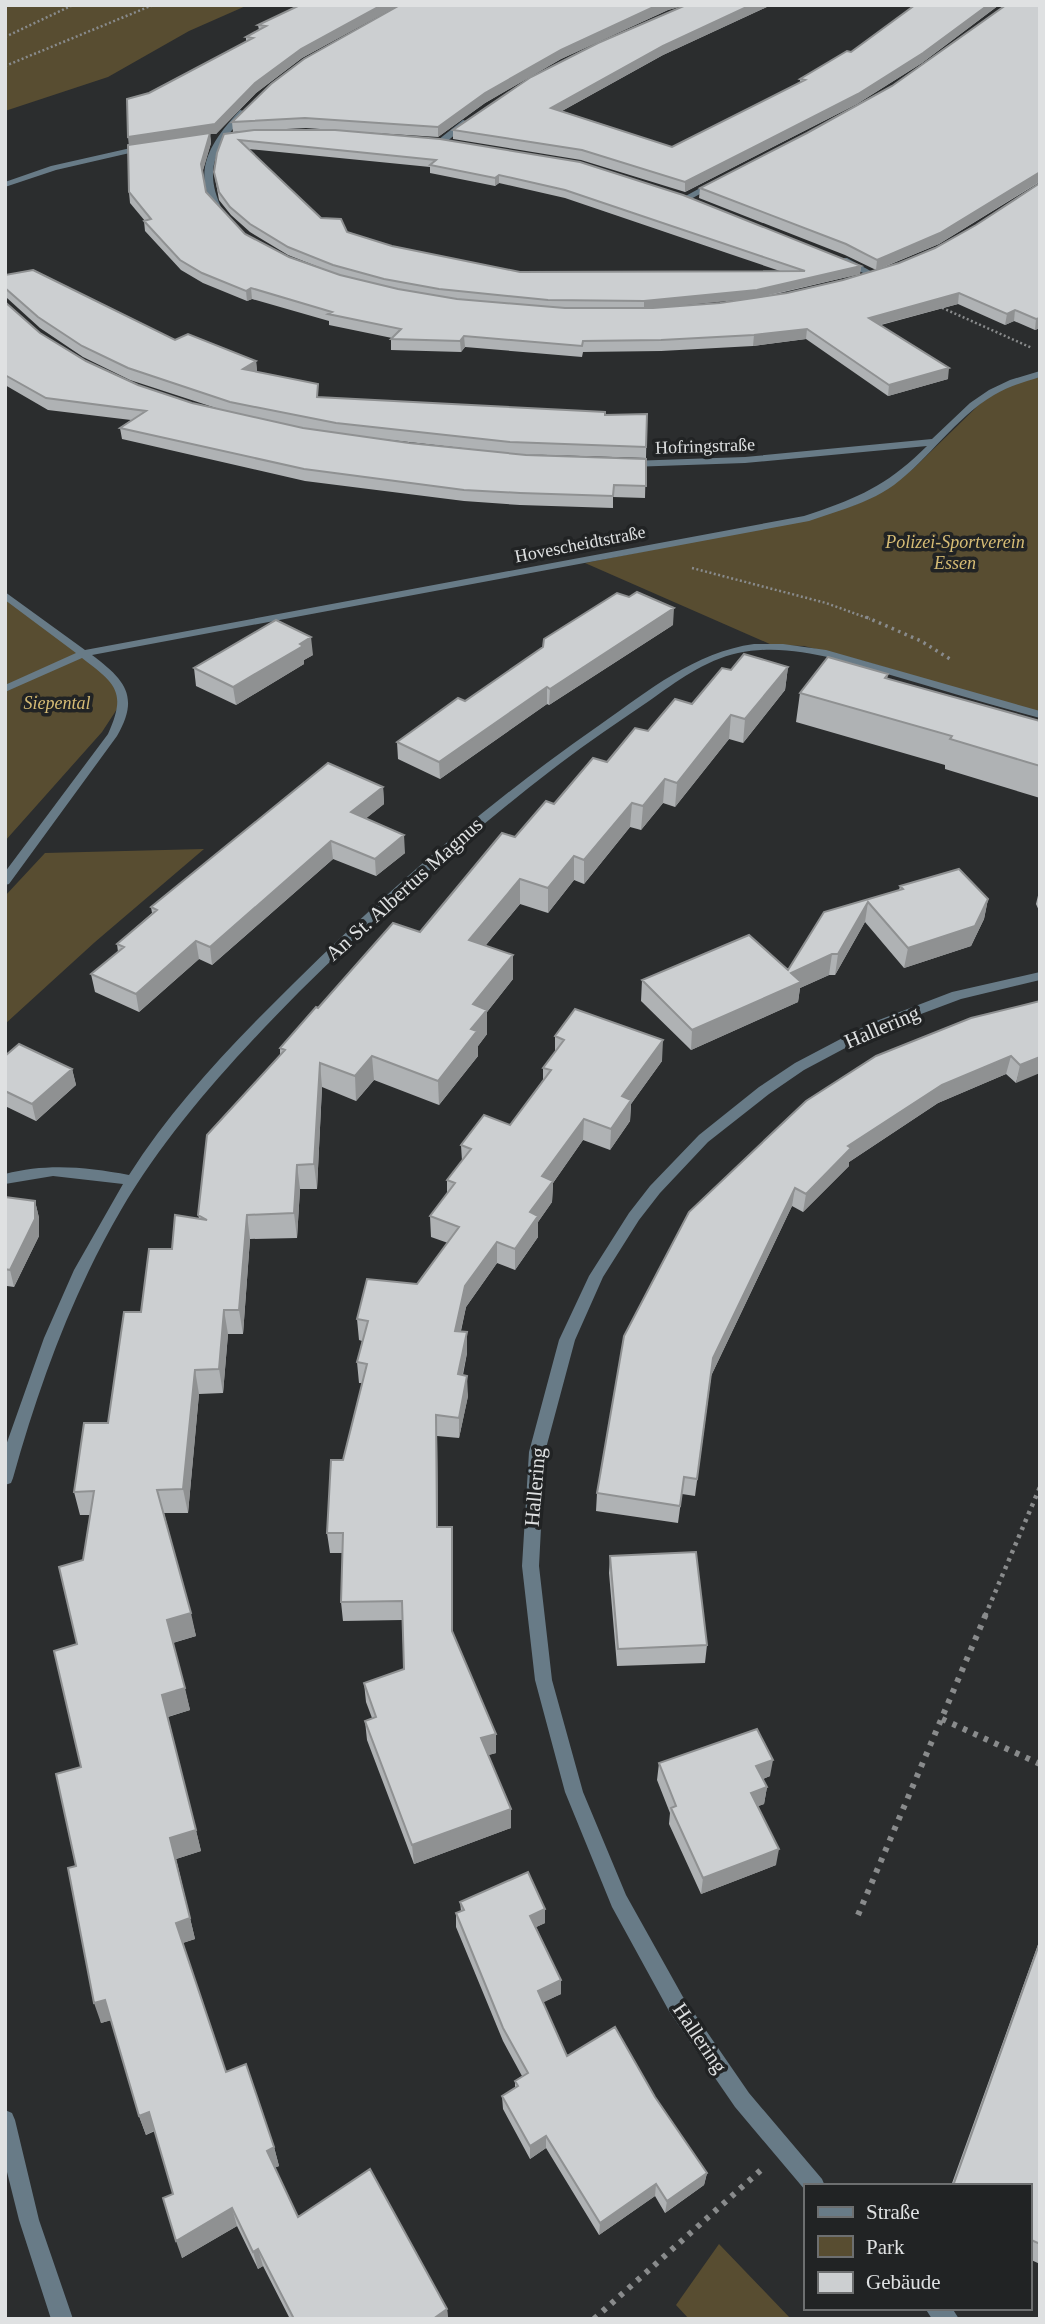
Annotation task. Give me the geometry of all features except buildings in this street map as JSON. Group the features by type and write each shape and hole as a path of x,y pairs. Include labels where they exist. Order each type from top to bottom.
{"street":[{"path":"222,216 210,196 208,176 213,151 220,136 247,108"},
{"path":"441,142 470,120"},
{"path":"208,138 232,135"},
{"path":"431,141 454,144"},
{"path":"5,185 54,168 149,146"},
{"path":"686,198 721,181"},
{"path":"673,194 698,203"},
{"path":"830,254 874,275"},
{"path":"855,280 887,271"},
{"name":"Hovescheidtstraße","path":"5,690 85,653 806,519 850,504 888,484 989,391 1015,379 1040,374"},
{"name":"Hofringstraße","path":"620,464 719,463 801,458 935,442"},
{"path":"5,595 85,653 118,684 126,698 113,734 5,881"},
{"name":"An St. Albertus Magnus","path":"5,1478 41,1362 72,1289 133,1181 191,1102 230,1056 369,916 482,818 594,732 712,657 760,647 802,648 826,653 1040,715"},
{"name":"Hallering","path":"813,2184 782,2150 715,2064 656,1972 611,1884 579,1808 555,1733 540,1662 531,1586 531,1505 540,1430 556,1370 580,1306 607,1256 646,1200 708,1134 749,1101 830,1049 879,1026 974,991 1040,976"},
{"path":"5,1180 27,1172 66,1170 133,1181"},
{"path":"5,2120 29,2220 62,2319"}],"path":[{"path":"5,37 73,5"},
{"path":"5,66 153,5"},
{"path":"935,304 1040,352"},
{"path":"638,550 675,564 883,622 922,641 951,660"},
{"path":"858,1915 1040,1487"},
{"path":"942,1719 1040,1764"},
{"path":"594,2319 782,2150"}],"green space":[{"path":"5,5 248,5 189,31 108,77 5,111"},
{"name":"Polizei-Sportverein Essen","path":"1040,377 1040,714 867,662 804,646 772,645 585,563 807,519 855,505 892,485 913,469 989,395 1020,381"},
{"name":"Siepental","path":"5,597 85,656 116,685 119,706 102,732 5,841"},
{"path":"204,849 95,942 5,1024 5,896 45,853"},
{"path":"719,2244 791,2319 689,2319 676,2305"}]}
